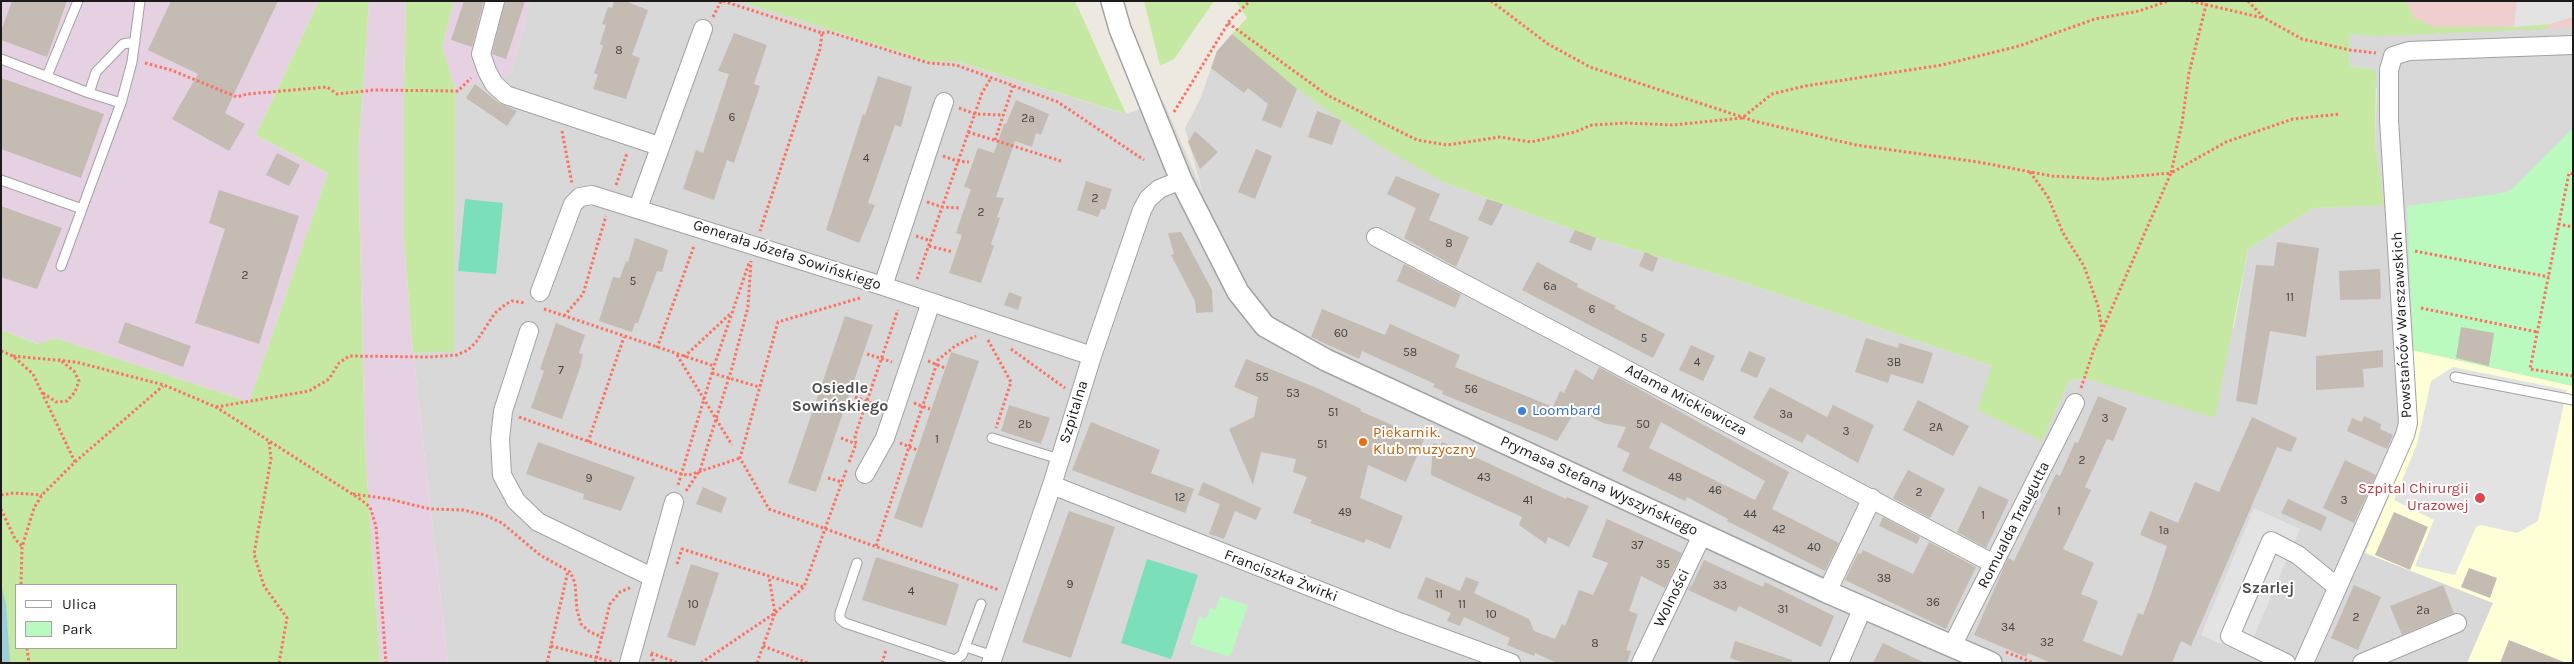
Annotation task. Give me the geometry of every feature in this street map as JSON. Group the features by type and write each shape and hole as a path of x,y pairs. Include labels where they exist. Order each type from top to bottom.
{"street":[{"path":"495,1 481,54 494,84 506,95 659,146"},
{"name":"Prymasa Stefana Wyszyńskiego","path":"1112,1 1120,29 1181,180 1238,292 1265,326 1326,360 1828,592 1991,663"},
{"path":"638,208 703,29"},
{"path":"2393,56 2409,51 2573,45"},
{"name":"Powstańców Warszawskich","path":"2304,663 2405,435 2408,423 2389,120 2389,70 2393,56"},
{"path":"883,286 944,102"},
{"name":"Szpitalna","path":"992,660 1052,485 1092,356 1142,210 1148,199 1159,189 1181,180"},
{"name":"Generała Józefa Sowińskiego","path":"580,197 592,195 609,207 638,208 753,252 883,286 906,302 931,302 1092,356"},
{"path":"535,301 573,204 580,197"},
{"name":"Adama Mickiewicza","path":"1376,238 1994,564"},
{"path":"864,474 885,438 931,302"},
{"path":"529,331 502,411 500,439 502,475 516,502 538,522 652,577"},
{"name":"Romualda Traugutta","path":"1952,646 2075,403"},
{"name":"Franciszka Żwirki","path":"1052,485 1399,622 1511,663"},
{"path":"1828,592 1872,498"},
{"path":"631,656 674,502"},
{"name":"Wolności","path":"1641,663 1703,533"},
{"path":"2286,663 2230,636 2271,541 2298,555 2338,587"},
{"path":"1839,663 1863,607"},
{"path":"2362,663 2457,623"}],"lane":[{"path":"47,76 78,1"},
{"path":"61,266 121,103 132,62 140,1"},
{"path":"89,93 96,72 123,44 134,42"},
{"path":"1,59 89,93 121,103"},
{"path":"1,180 82,209"},
{"path":"2455,377 2573,400"},
{"path":"992,438 1060,459"},
{"path":"857,563 840,613 840,619 845,623 955,660 960,659 966,647 981,604"},
{"path":"966,647 992,660"}],"path":[{"path":"723,1 822,33 829,32 929,63 956,66 1058,102 1144,160"},
{"path":"1162,132 1228,23 1250,1"},
{"path":"1491,1 1548,44 1590,67 1742,118 1856,145 1978,162 2052,176 2103,179 2171,173 2226,142 2293,119 2340,114"},
{"path":"1228,23 1327,95 1417,140 1431,144 1447,145 1500,137 1531,142 1575,132 1592,124 1673,125 1742,118 1772,94 1805,86 1942,65 2019,46 2095,20 2139,11 2168,1"},
{"path":"2191,1 2207,3 2264,18 2302,40 2350,50 2393,56"},
{"path":"2248,1 2264,18"},
{"path":"2075,403 2102,331 2171,173 2182,124 2189,73 2207,3"},
{"path":"674,502 714,366 820,49 822,33"},
{"path":"132,62 155,64 237,97 247,94 327,87 337,94 374,90 458,91 476,71 486,68"},
{"path":"701,663 775,613 804,587 856,444 855,436 881,358 929,246 982,93 991,78"},
{"path":"994,140 1013,86"},
{"path":"944,102 975,114 1003,115"},
{"path":"559,112 570,180 580,197"},
{"path":"968,132 1061,161"},
{"path":"564,316 583,294 609,207 633,137"},
{"path":"928,150 958,161 969,162"},
{"path":"2030,172 2048,197 2062,233 2084,266 2098,306 2102,331"},
{"path":"2573,174 2569,173 2530,369 2573,376"},
{"path":"942,207 960,208"},
{"path":"2558,224 2573,227"},
{"path":"657,348 695,243"},
{"path":"929,246 953,252"},
{"path":"2415,251 2549,277"},
{"path":"674,502 693,483 700,470 716,422 748,307 753,252"},
{"path":"865,297 778,322 740,458 770,509 1000,590 998,598"},
{"path":"216,407 310,391 330,379 339,363 349,356 430,357 458,355 468,350 476,342 496,313 512,301 535,301 564,316 676,355 714,366"},
{"path":"2421,308 2537,332"},
{"path":"684,357 732,313"},
{"path":"876,546 938,360 955,346 981,333"},
{"path":"986,335 1011,382 992,438"},
{"path":"588,442 624,337"},
{"path":"1,351 13,356 58,359 164,385 216,407 370,507 379,556 386,663"},
{"path":"868,354 909,369"},
{"path":"676,355 732,445"},
{"path":"13,356 33,374 74,462"},
{"path":"42,392 56,402 67,401 75,392 79,381 74,371 58,359"},
{"path":"712,373 759,387"},
{"path":"21,584 22,547 29,520 42,495 74,462 164,385"},
{"path":"855,397 894,411"},
{"path":"502,411 681,474 689,475 740,458"},
{"path":"841,438 856,444"},
{"path":"269,441 271,459 254,554 264,586 287,618 279,663"},
{"path":"828,478 842,482"},
{"path":"1,495 14,493 42,495"},
{"path":"351,494 389,499 430,509 463,510 485,515 502,523 540,555 568,570 576,583 577,610 581,624 590,632 602,637"},
{"path":"1,509 15,539 22,547"},
{"path":"676,567 682,549 804,587"},
{"path":"547,663 568,570"},
{"path":"757,663 775,613 769,576"},
{"path":"595,663 610,604 620,592 652,577"},
{"path":"653,645 650,653 654,663"},
{"path":"551,646 617,663"},
{"path":"763,646 808,663"},
{"path":"28,649 29,663"},
{"path":"631,656 650,653 678,663"}],"shaded area":[{"path":"1,1 319,1 256,135 328,173 249,402 55,338 39,344 1,330"},
{"path":"369,1 406,1 404,239 413,353 448,663 380,663 365,451 358,154"},
{"path":"454,1 531,1 510,75 455,89 442,47"},
{"path":"531,1 739,1 929,61 956,61 1125,114 1163,101 1202,190 1185,128 1201,97 1217,51 1232,34 1445,183 1596,238 1739,281 1992,366 2042,440 2069,381 2084,378 2102,383 2234,328 2248,249 2314,208 2383,204 2375,142 2377,91 2372,69 2349,66 2350,34 2573,1 2573,663 448,663 413,353 454,350 455,89 510,75"},
{"path":"2388,1 2573,1 2573,28 2380,36"},
{"path":"2517,1 2573,1 2573,17 2550,24 2514,27"},
{"name":"Szpital Chirurgii Urazowej","path":"2413,350 2573,386 2573,663 2467,663 2493,603 2365,553 2411,444 2414,428"},
{"path":"2453,367 2567,390 2538,521 2517,533 2481,525 2476,527 2455,575 2415,566 2434,520 2394,500 2417,444 2431,381"},
{"path":"2254,508 2300,529 2246,655 2201,635"}],"green space":[{"path":"319,1 369,1 358,154 365,451 380,663 1,663 1,330 38,344 55,338 249,402 328,173 256,135"},
{"path":"406,1 454,1 442,47 455,89 454,351 413,353 404,239"},
{"path":"739,1 1075,1 1126,114 956,61 929,61"},
{"path":"1144,1 1214,1 1174,59 1160,66"},
{"path":"1236,1 2406,1 2414,18 2434,27 2514,27 2550,24 2546,29 2380,36 2350,34 2349,66 2372,69 2376,74 2375,142 2384,205 2314,208 2248,249 2215,418 2084,378 2069,381 2042,441 1977,410 1992,366 1739,281 1596,238 1445,183 1380,146 1341,120 1297,89 1232,34 1247,18"},
{"path":"2573,128 2573,386 2413,350 2407,206 2503,193 2512,189"},
{"path":"465,199 503,203 496,274 458,271"},
{"path":"1147,559 1198,575 1171,659 1121,643"},
{"path":"1220,596 1248,605 1230,657 1190,644 1199,617 1206,619 1210,608 1216,610"}],"water":[{"path":"1,584 6,604 10,663 1,663"}],"building":[{"path":"12,1 67,1 47,57 1,40 1,31"},
{"path":"171,1 278,1 225,113 245,124 229,151 172,119 198,74 148,50"},
{"path":"464,1 484,1 472,47 451,40"},
{"path":"505,1 525,1 506,59 492,54"},
{"path":"614,1 625,1 648,10 632,55 640,58 626,99 593,89 598,75 594,73 603,46 600,44 606,25 602,24 608,7 612,8"},
{"path":"734,33 767,45 754,84 760,86 734,163 727,160 714,200 683,189 696,150 703,153 729,74 718,71"},
{"path":"1232,34 1297,89 1281,128 1262,120 1268,104 1248,88 1244,93 1211,68 1217,51"},
{"path":"878,76 912,87 901,127 895,125 868,203 875,205 859,243 826,230 863,114 865,115"},
{"path":"1,78 104,114 81,178 1,149"},
{"path":"475,84 499,103 517,111 507,126 466,98"},
{"path":"1016,100 1049,114 1041,135 1036,133 1032,147 1015,141 996,197 1004,198 997,217 1000,218 991,244 994,246 981,283 949,273 962,235 956,233 971,189 964,187 978,148 994,153 1004,124 1006,124"},
{"path":"1317,111 1341,120 1332,145 1308,137"},
{"path":"1195,131 1218,152 1200,169 1188,142"},
{"path":"1256,149 1272,156 1255,199 1238,192"},
{"path":"277,153 300,165 289,186 266,175"},
{"path":"1396,176 1440,194 1429,220 1469,237 1456,267 1404,238 1416,208 1387,194"},
{"path":"1086,181 1112,189 1105,210 1101,209 1098,217 1077,210"},
{"path":"219,190 299,216 259,344 195,323 225,229 209,223"},
{"path":"1487,199 1503,204 1492,226 1478,220"},
{"path":"1,206 62,228 37,289 1,277"},
{"path":"1575,230 1596,238 1591,251 1569,242"},
{"path":"1181,232 1212,290 1213,312 1196,313 1195,301 1171,255 1174,254 1168,233"},
{"path":"635,238 668,250 662,272 657,271 638,323 635,323 632,332 599,321 613,277 620,278 626,261 628,262"},
{"path":"2277,242 2319,248 2306,337 2270,331 2257,405 2236,401 2256,265 2274,266"},
{"path":"1645,252 1658,258 1653,272 1639,266"},
{"path":"1537,262 1578,284 1577,287 1616,306 1614,308 1665,334 1653,358 1522,290"},
{"path":"1404,264 1461,294 1455,308 1397,281"},
{"path":"2380,269 2381,299 2340,300 2339,271"},
{"path":"1009,292 1022,297 1018,310 1004,305"},
{"path":"1322,309 1385,335 1390,324 1460,355 1455,367 1553,407 1560,391 1564,393 1575,369 1593,380 1599,367 1789,472 1772,509 1839,543 1825,571 1727,521 1728,519 1687,497 1685,501 1622,471 1630,453 1617,447 1626,427 1603,423 1576,410 1557,441 1442,394 1443,391 1433,387 1435,384 1362,351 1359,359 1311,337","holes":["1661,422 1765,481 1755,500 1649,448"]},
{"path":"845,316 873,325 816,492 788,483"},
{"path":"125,322 191,346 183,367 118,343"},
{"path":"556,323 585,335 579,353 583,354 580,368 562,419 531,408 544,371 540,369"},
{"path":"2461,327 2494,333 2489,366 2456,358"},
{"path":"1866,338 1898,348 1899,343 1933,353 1923,384 1891,374 1888,383 1855,372"},
{"path":"1691,345 1715,356 1703,381 1679,370"},
{"path":"2383,350 2383,367 2363,369 2364,387 2316,390 2316,356"},
{"path":"1749,351 1766,358 1757,378 1740,371"},
{"path":"951,352 979,361 922,528 894,518"},
{"path":"1246,359 1319,389 1361,409 1360,411 1424,439 1406,482 1368,465 1360,498 1403,516 1390,549 1366,539 1364,543 1310,523 1312,520 1293,513 1307,477 1293,472 1296,459 1261,452 1253,485 1229,429 1254,417 1258,397 1234,387"},
{"path":"1770,387 1827,417 1833,405 1874,425 1858,463 1807,434 1802,443 1753,418"},
{"path":"2098,396 2127,408 2113,441 2107,439 2085,487 2091,490 2063,549 2094,563 2081,594 2098,601 2083,641 2122,656 2138,613 2143,615 2167,546 2140,535 2150,511 2178,523 2195,482 2219,492 2252,417 2297,438 2291,452 2277,447 2191,646 2181,641 2172,663 2051,663 2028,653 2026,657 1974,635 2008,558 2014,561 2056,474 2060,476 2075,442 2078,443"},
{"path":"1918,400 1969,426 1953,456 1903,430"},
{"path":"1009,405 1050,418 1041,444 1001,431"},
{"path":"2364,416 2381,424 2380,429 2393,435 2387,449 2347,431 2352,418 2362,422"},
{"path":"1091,422 1160,450 1151,473 1194,489 1185,513 1072,470"},
{"path":"538,442 635,477 621,511 583,499 584,494 526,474"},
{"path":"1442,442 1566,499 1567,497 1589,506 1569,547 1548,537 1546,544 1519,525 1522,517 1431,475 1433,443 1441,446"},
{"path":"2345,460 2376,475 2354,523 2323,508"},
{"path":"1908,470 1945,489 1930,518 1893,498"},
{"path":"1203,482 1261,508 1256,520 1235,511 1224,539 1209,534 1220,504 1198,495"},
{"path":"1979,486 2009,500 1986,548 1957,532"},
{"path":"703,487 727,498 721,513 696,504"},
{"path":"2288,499 2327,517 2321,531 2281,513"},
{"path":"1069,511 1115,527 1071,658 1022,642"},
{"path":"2394,512 2428,527 2410,570 2375,555"},
{"path":"1883,517 1920,537 1917,544 1879,526"},
{"path":"1607,519 1682,553 1665,588 1641,576 1629,611 1638,614 1626,650 1631,651 1627,663 1557,663 1535,653 1534,656 1507,645 1510,638 1464,617 1460,626 1447,621 1451,613 1417,598 1426,577 1460,591 1466,577 1479,582 1474,593 1529,619 1534,631 1555,639 1562,624 1565,626 1579,590 1593,595 1608,563 1592,557"},
{"path":"1929,542 1976,567 1946,629 1845,580 1858,553 1861,554 1863,550 1913,574"},
{"path":"876,557 959,584 946,626 862,600"},
{"path":"1704,560 1763,587 1765,582 1834,616 1821,647 1739,606 1736,612 1688,590"},
{"path":"691,564 719,573 695,646 667,637"},
{"path":"2469,568 2497,578 2490,598 2461,587"},
{"path":"2354,585 2381,597 2358,650 2331,638"},
{"path":"2443,585 2454,613 2402,635 2390,606"},
{"path":"2509,640 2564,662 2564,663 2500,663"},
{"path":"1735,641 1792,660 1792,663 1744,663 1730,658"},
{"path":"1883,643 1925,663 1873,663"}],"place":[{"name":"Loombard","path":"1522,411"},
{"name":"Piekarnik. Klub muzyczny","path":"1363,442"},
{"name":"Szpital Chirurgii Urazowej","path":"2480,498"}],"district":[{"name":"Osiedle Sowińskiego","path":"840,397"},
{"name":"Szarlej","path":"2268,588"}]}
